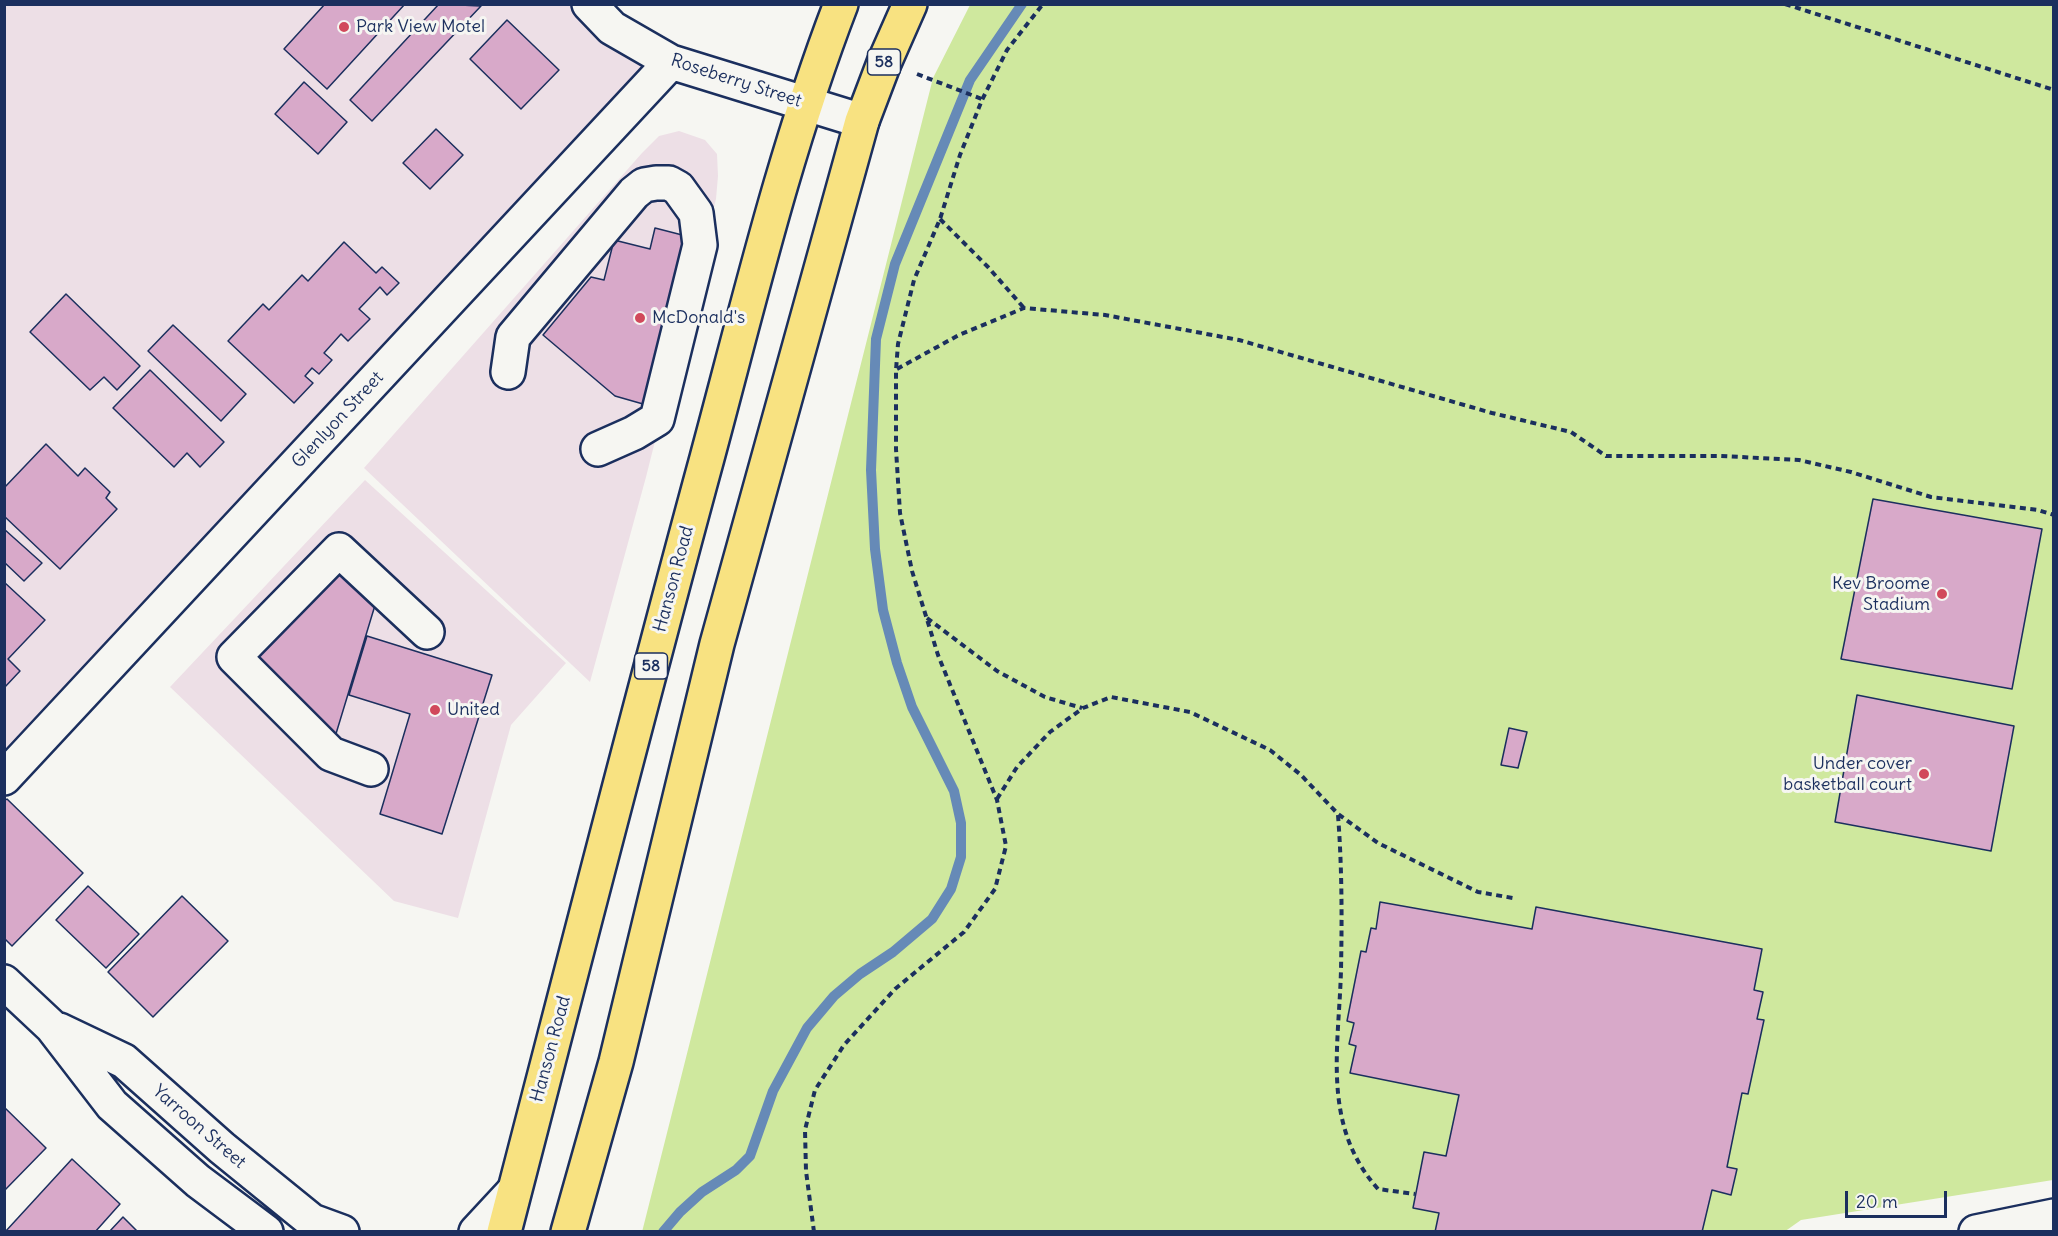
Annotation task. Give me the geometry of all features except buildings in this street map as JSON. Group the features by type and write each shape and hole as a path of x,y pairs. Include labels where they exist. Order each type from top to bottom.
{"main road":[{"name":"58","path":"806,103 841,4"},
{"name":"58","path":"575,1222 717,644 862,121 910,4"},
{"name":"Hanson Road","path":"504,1232 660,633 806,103"}],"street":[{"name":"Roseberry Street","path":"589,4 612,28 671,62 862,121"},
{"name":"Glenlyon Street","path":"4,778 671,62"},
{"path":"508,372 513,337 634,193 644,185 656,183 669,183 678,188 696,213 700,245 657,419 634,433 598,449"},
{"path":"371,769 331,754 234,657 339,550 427,632"},
{"name":"Yarroon Street","path":"4,982 52,1027 112,1105 198,1181 266,1232"},
{"name":"Yarroon Street","path":"52,1027 124,1061 222,1148 312,1221 342,1232"},
{"path":"476,1232 514,1191"},
{"path":"1976,1232 2054,1216"}],"path":[{"path":"814,1232 806,1171 805,1130 815,1090 844,1045 895,988 964,932 995,889 1006,846 997,800 957,707 912,571 900,513 896,449 896,370 898,344 914,280 940,219 960,155 982,100 1007,50 1043,4"},
{"path":"1785,4 2054,90"},
{"path":"913,73 982,100"},
{"path":"940,219 988,267 1024,308"},
{"path":"896,370 959,335 1024,308 1105,315 1239,340 1492,413 1571,432 1606,456 1721,456 1799,460 1851,472 1931,497 2038,510 2054,515"},
{"path":"927,618 996,671 1046,698 1083,708"},
{"path":"997,800 1017,767 1050,732 1083,708 1111,697 1190,712 1270,750 1301,776 1338,814 1378,843 1478,892 1513,898"},
{"path":"1338,814 1343,872 1336,1090 1348,1142 1365,1174 1378,1189 1415,1194"}],"shaded area":[{"path":"5,5 609,5 671,62 5,778"},
{"path":"679,131 705,140 717,154 716,199 646,477 590,682 364,468 642,153 659,136"},
{"path":"365,480 566,663 511,725 458,918 394,901 170,687"}],"green space":[{"path":"970,5 2053,5 2053,1180 1801,1220 1784,1232 642,1232 933,78"}],"waterway":[{"path":"663,1232 702,1192 736,1170 750,1156 773,1091 807,1028 834,996 860,974 893,952 932,919 951,889 961,857 961,823 954,791 912,707 883,610 875,549 871,470 876,339 895,264 970,80 1022,4"}],"place":[{"name":"Park View Motel","path":"344,27"},
{"name":"McDonald's","path":"640,318"},
{"name":"Kev Broome Stadium","path":"1942,594"},
{"name":"United","path":"435,710"},
{"name":"Under cover basketball court","path":"1924,774"}]}
